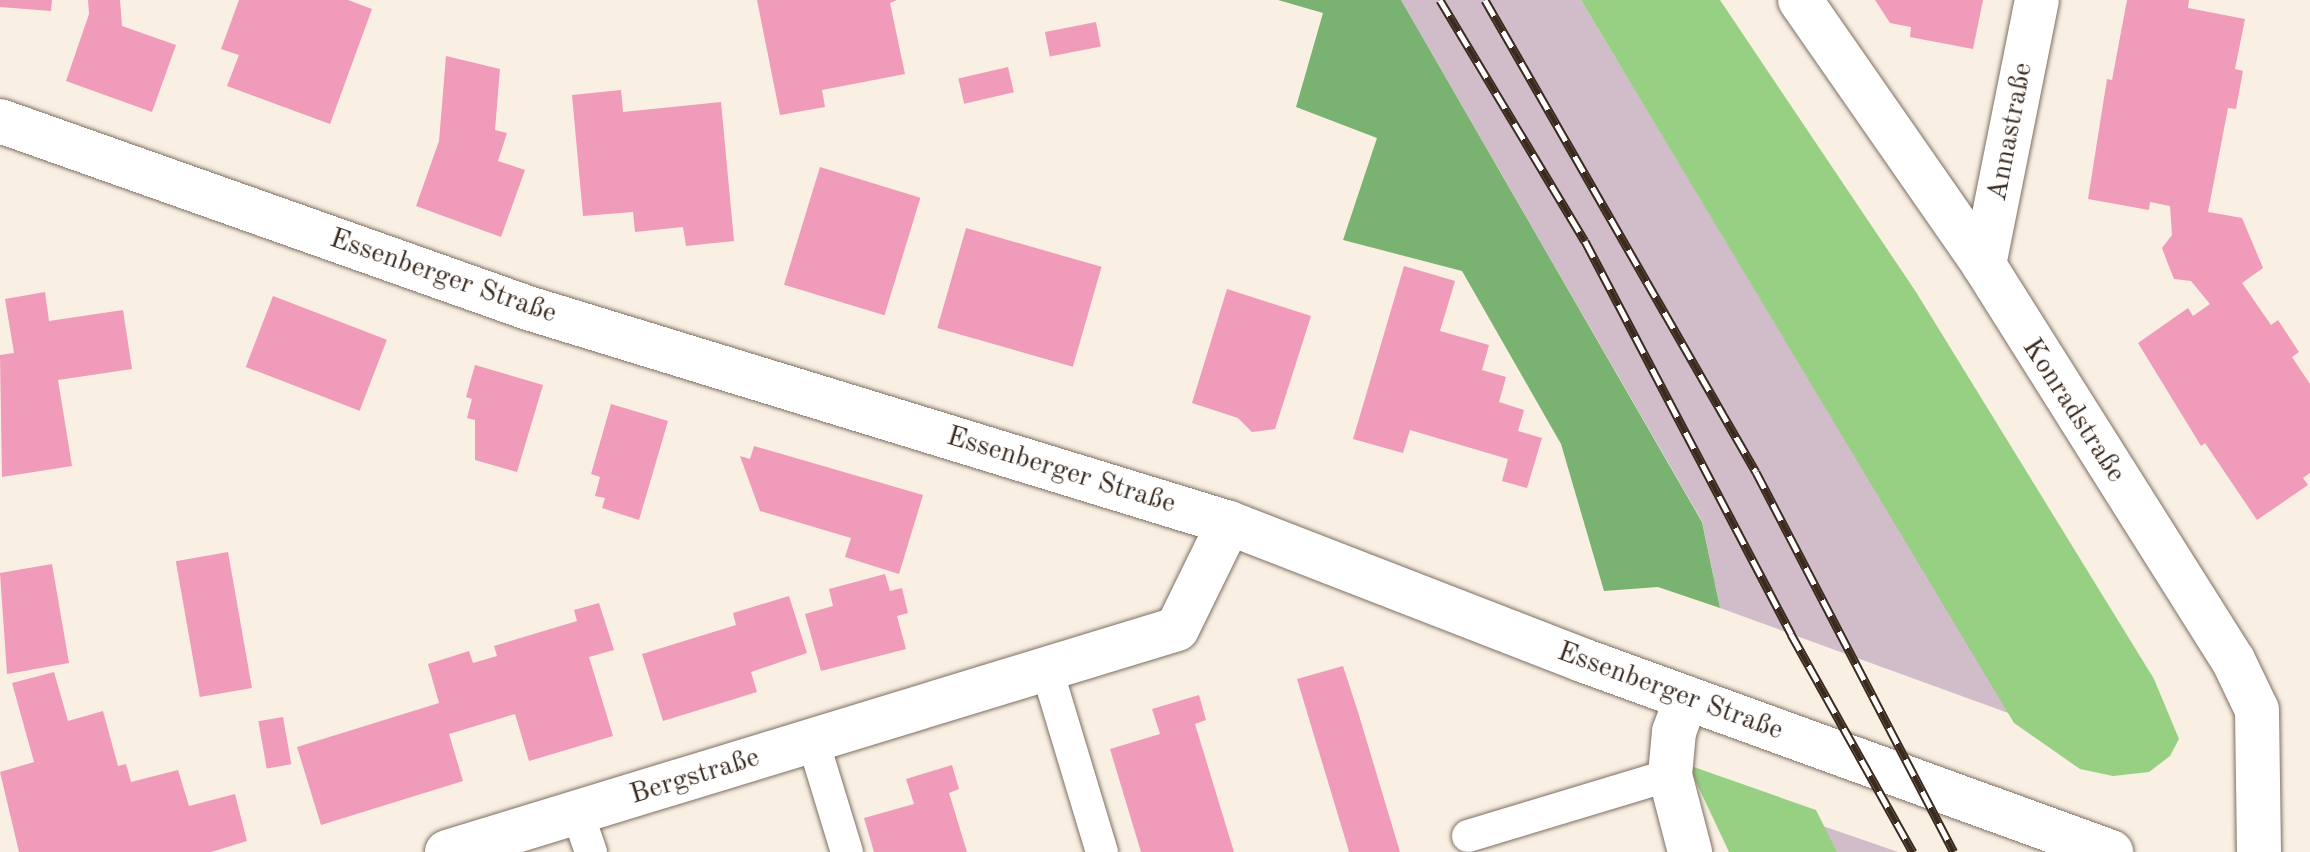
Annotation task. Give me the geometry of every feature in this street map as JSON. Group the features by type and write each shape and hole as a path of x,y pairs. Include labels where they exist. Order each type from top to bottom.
{"street":[{"name":"Konradstraße","path":"1800,0 1984,265 2245,685 2257,710 2261,761 2259,852"},
{"name":"Annastraße","path":"1984,265 2037,0"},
{"name":"Essenberger Straße","path":"0,121 528,308 1229,523 1686,699 2111,852"},
{"name":"Bergstraße","path":"447,852 584,832 813,741 1177,629 1229,523"},
{"path":"1686,699 1674,732 1670,775 1690,852"}],"lane":[{"path":"1047,670 1102,852"},
{"path":"813,741 847,852"},
{"path":"1468,836 1670,775"}],"shaded area":[{"path":"1401,0 1581,0 2011,714 1720,608 1702,521"},
{"path":"1823,826 1898,852 1837,852"}],"green space":[{"path":"1278,0 1401,0 1702,522 1720,608 1658,587 1604,591 1561,444 1462,271 1343,240 1377,138 1296,107 1323,13"},
{"path":"1581,0 1720,0 1916,292 2154,679 2179,739 2170,756 2149,772 2113,776 2080,769 2014,723"},
{"path":"1688,765 1816,810 1837,852 1729,852"}],"building":[{"path":"0,0 52,0 51,11 0,7"},
{"path":"88,0 120,0 122,26 176,45 152,112 66,81 89,14"},
{"path":"239,0 348,0 372,9 330,124 227,86 239,55 221,49"},
{"path":"757,0 897,0 890,3 905,74 822,90 825,107 780,115"},
{"path":"1875,0 1983,0 1973,49 1910,37 1911,27 1890,23"},
{"path":"2127,0 2189,0 2188,8 2245,19 2235,69 2243,71 2236,109 2228,108 2208,212 2242,218 2263,268 2242,283 2271,325 2278,320 2299,352 2292,357 2310,384 2310,473 2303,478 2308,485 2257,520 2205,443 2201,446 2138,343 2188,308 2193,316 2210,304 2191,281 2174,279 2162,248 2172,235 2170,206 2150,202 2149,210 2088,199 2107,79 2112,80"},
{"path":"1096,22 1101,47 1050,56 1045,32"},
{"path":"446,56 500,69 495,130 507,133 498,161 525,170 501,237 416,206 439,141"},
{"path":"1008,67 1014,92 964,104 958,78"},
{"path":"621,90 623,112 721,102 734,241 686,246 683,227 635,232 633,212 583,216 572,95"},
{"path":"820,167 920,198 884,315 784,285"},
{"path":"966,228 1102,267 1073,367 937,328"},
{"path":"1404,266 1455,281 1440,331 1489,345 1482,370 1506,377 1499,402 1524,410 1518,431 1542,438 1527,488 1502,481 1508,459 1410,430 1403,453 1353,439"},
{"path":"1227,289 1311,316 1275,429 1252,432 1238,418 1192,403"},
{"path":"45,292 49,321 123,310 132,369 58,380 72,466 2,477 0,355 14,353 5,299"},
{"path":"273,296 387,340 360,411 246,367"},
{"path":"475,365 543,385 517,472 475,460 475,420 467,418 472,399 466,397"},
{"path":"611,404 668,421 639,520 602,508 605,498 595,496 600,477 591,474"},
{"path":"754,446 923,495 899,574 845,557 851,538 760,511 740,456 750,459"},
{"path":"228,552 252,688 200,697 176,561"},
{"path":"52,564 69,663 7,674 0,573"},
{"path":"885,574 890,591 902,588 908,613 897,616 906,649 821,671 805,614 833,606 829,589"},
{"path":"789,596 807,653 751,672 757,692 663,721 642,654 736,625 733,613"},
{"path":"599,603 614,650 589,657 613,736 529,761 515,714 449,734 463,781 321,825 297,747 439,703 428,664 469,651 473,663 497,656 494,646 577,621 574,610"},
{"path":"1343,666 1400,852 1349,852 1297,679"},
{"path":"54,672 68,721 103,711 118,766 126,764 131,782 178,770 189,806 235,794 247,841 211,852 19,852 0,772 34,762 12,683"},
{"path":"1199,695 1206,720 1195,724 1234,852 1141,852 1110,749 1160,734 1152,709"},
{"path":"283,717 291,764 267,769 258,721"},
{"path":"952,765 959,789 949,793 967,852 874,852 864,818 914,804 906,779"}],"railway":[{"path":"1440,0 1585,241 1791,634 1913,852"},
{"path":"1485,0 1756,472 1954,852"}]}
